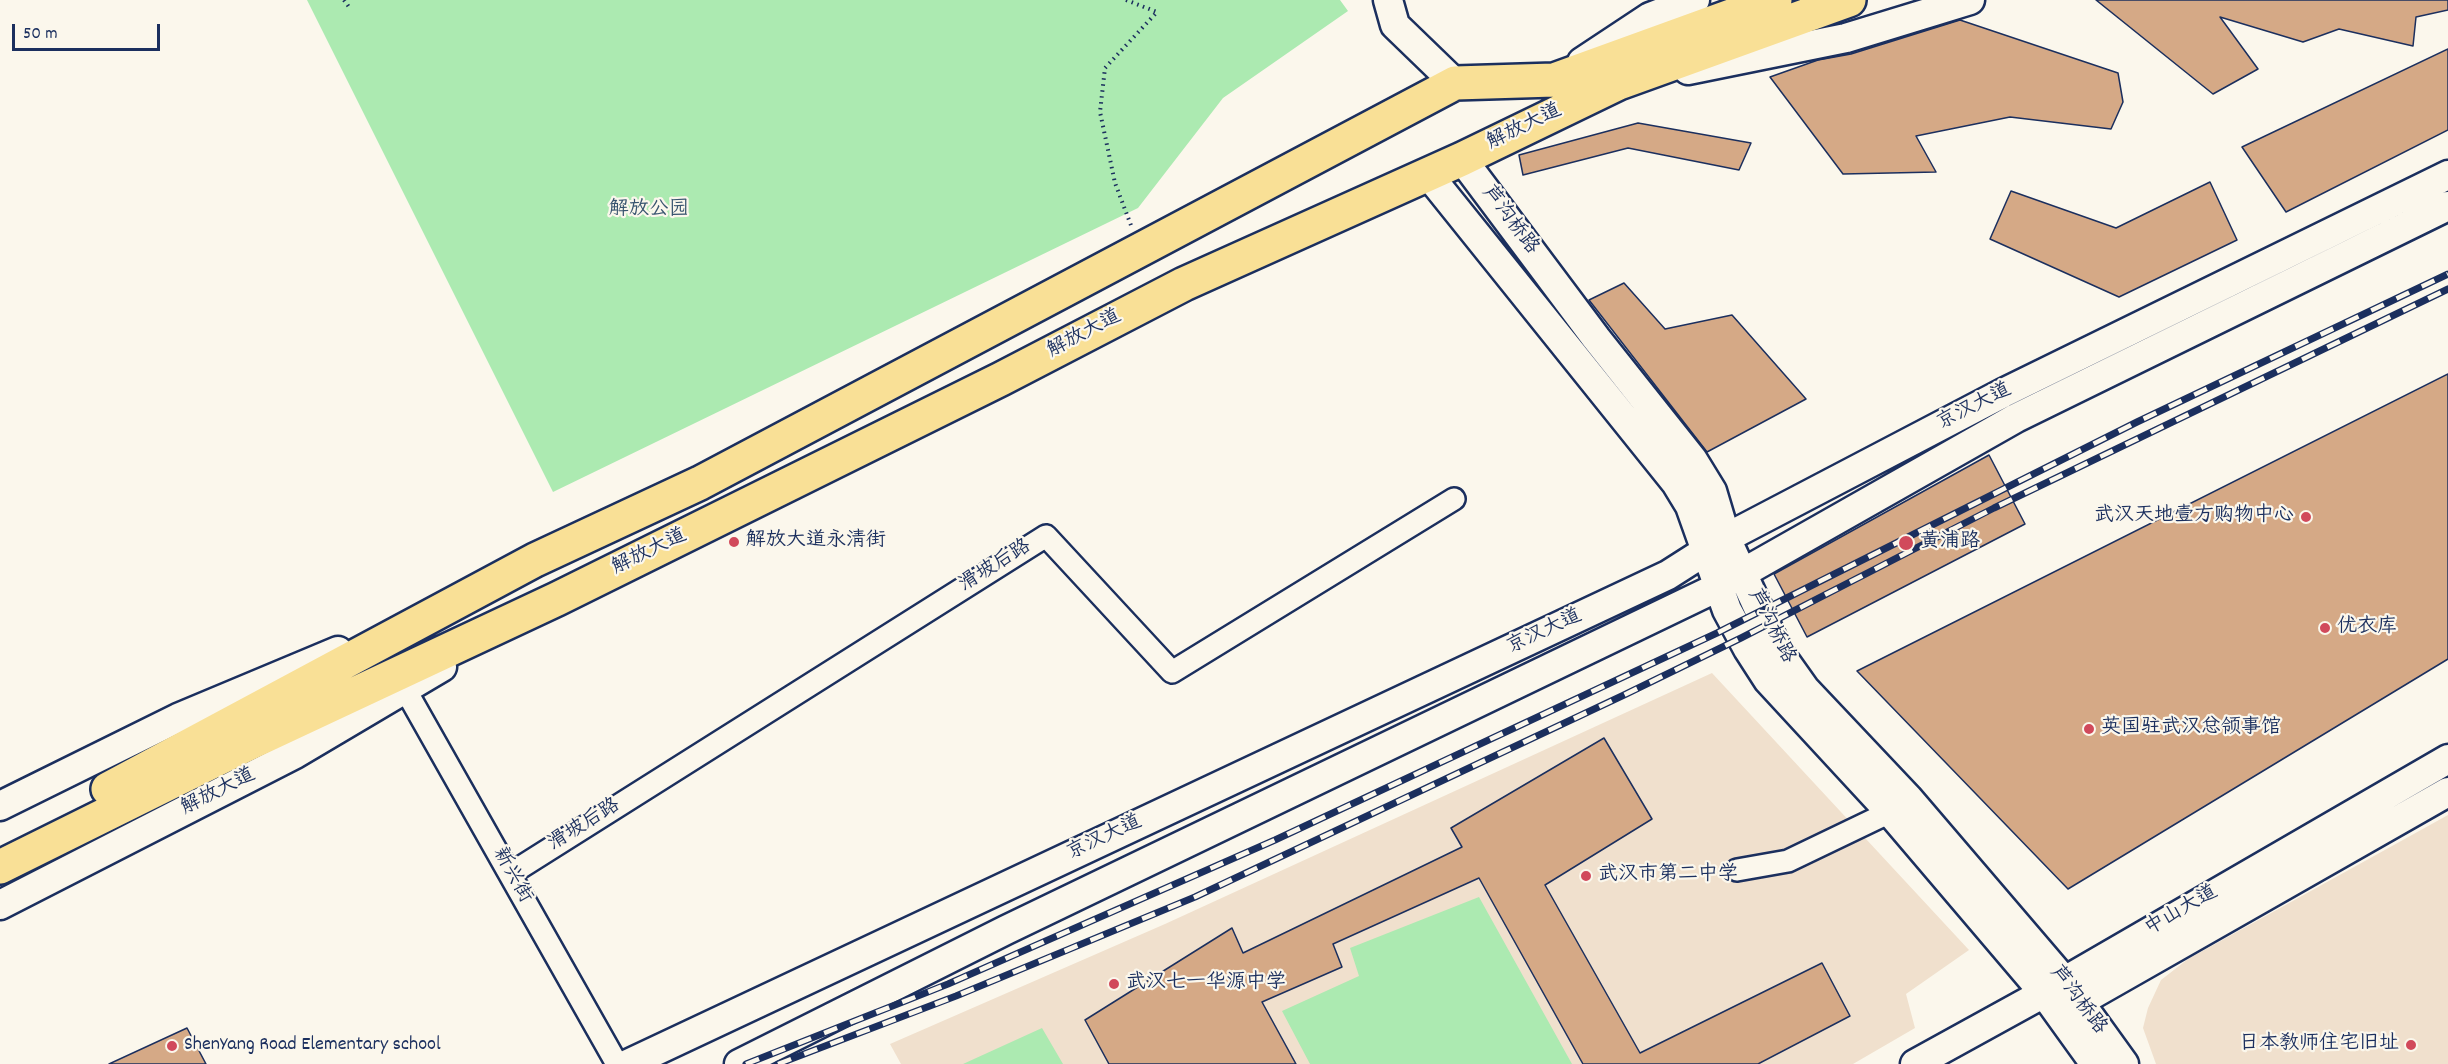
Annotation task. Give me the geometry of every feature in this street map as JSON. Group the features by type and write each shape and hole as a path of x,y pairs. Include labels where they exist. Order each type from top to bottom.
{"main road":[{"path":"1388,0 1395,25 1455,83"},
{"name":"解放大道","path":"1554,81 1650,17 1695,0"},
{"name":"解放大道","path":"0,807 178,718 364,640 700,483 1455,83 1554,81 1775,0"},
{"name":"解放大道","path":"0,844 243,732 557,599 1001,380 1184,284 1462,159 1619,83 1849,0"},
{"name":"解放大道","path":"1619,83 1846,39 1970,0"},
{"name":"芦沟桥路","path":"1462,159 1596,338 1693,460 1712,491 1717,545"},
{"name":"芦沟桥路","path":"1427,173 1676,483 1717,545 1730,580 1742,640 1768,680 2124,1064"},
{"name":"京汉大道","path":"628,1064 1657,580 1717,545 2003,393 2448,175"},
{"name":"京汉大道","path":"739,1064 1006,930 1730,580 2016,418 2448,206"},
{"name":"解放大道","path":"0,867 243,732 536,560"},
{"name":"芦沟桥路","path":"1730,580 1805,689 1908,798 2059,995 2095,1064"},
{"name":"解放大道","path":"0,904 295,754 557,599"},
{"name":"中山大道","path":"2059,995 2448,759"},
{"name":"中山大道","path":"1915,1064 2059,995 2448,792"}],"street":[{"name":"滑坡后路","path":"510,874 1046,536 1172,672 1454,500"},
{"name":"新兴街","path":"405,689 617,1064"},
{"path":"1737,870 1788,861 1890,812"}],"path":[{"path":"344,0 350,7"},
{"path":"1126,0 1157,12 1105,68 1100,112 1115,183 1140,248"}],"shaded area":[{"name":"武汉市第二中学","path":"1712,673 1969,950 1906,994 1915,1028 1853,1064 901,1064 890,1044 1165,924"},
{"path":"2448,815 2448,1064 2156,1064 2143,1028 2148,1008 2161,980 2188,959"}],"green space":[{"name":"解放公园","path":"307,0 1340,0 1348,11 1223,98 1138,208 553,492"},
{"path":"1479,897 1572,1064 1310,1064 1282,1011 1359,976 1350,948"},
{"path":"1042,1028 1063,1064 963,1064"}],"building":[{"path":"2096,0 2448,0 2448,10 2416,17 2413,46 2339,29 2303,42 2220,17 2258,69 2213,94"},
{"path":"1960,20 2118,73 2123,102 2111,129 2010,117 1916,136 1936,172 1843,174 1770,77 1818,60 1851,54"},
{"path":"2448,49 2448,130 2286,212 2242,147"},
{"path":"1638,123 1751,143 1739,170 1628,148 1523,175 1519,155"},
{"path":"2210,182 2237,240 2119,297 1990,239 2011,191 2116,228"},
{"path":"1624,283 1665,329 1732,315 1806,399 1707,452 1589,300"},
{"name":"武汉天地壹方购物中心","path":"2448,374 2448,659 2068,889 1857,671"},
{"path":"1989,455 2025,524 1807,637 1774,574"},
{"path":"1604,738 1652,819 1545,885 1640,1053 1822,963 1850,1016 1758,1064 1583,1064 1479,878 1333,944 1342,967 1262,1002 1296,1064 1109,1064 1085,1020 1232,928 1243,953 1462,847 1451,828"},
{"name":"ShenYang Road Elementary school","path":"187,1028 206,1064 109,1064"}],"railway":[{"path":"746,1064 948,984 1275,840 1717,633 2137,422 2448,274"},
{"path":"778,1064 956,996 1195,897 1624,695 1741,638 1994,508 2448,289"}],"place":[{"name":"武汉天地壹方购物中心","path":"2306,517"},
{"name":"解放大道永清街","path":"734,542"},
{"name":"黄浦路","path":"1906,543"},
{"name":"优衣库","path":"2325,628"},
{"name":"英国驻武汉总领事馆","path":"2089,729"},
{"name":"武汉市第二中学","path":"1586,876"},
{"name":"武汉七一华源中学","path":"1114,984"},
{"name":"日本教师住宅旧址","path":"2411,1045"},
{"name":"ShenYang Road Elementary school","path":"172,1046"}]}
